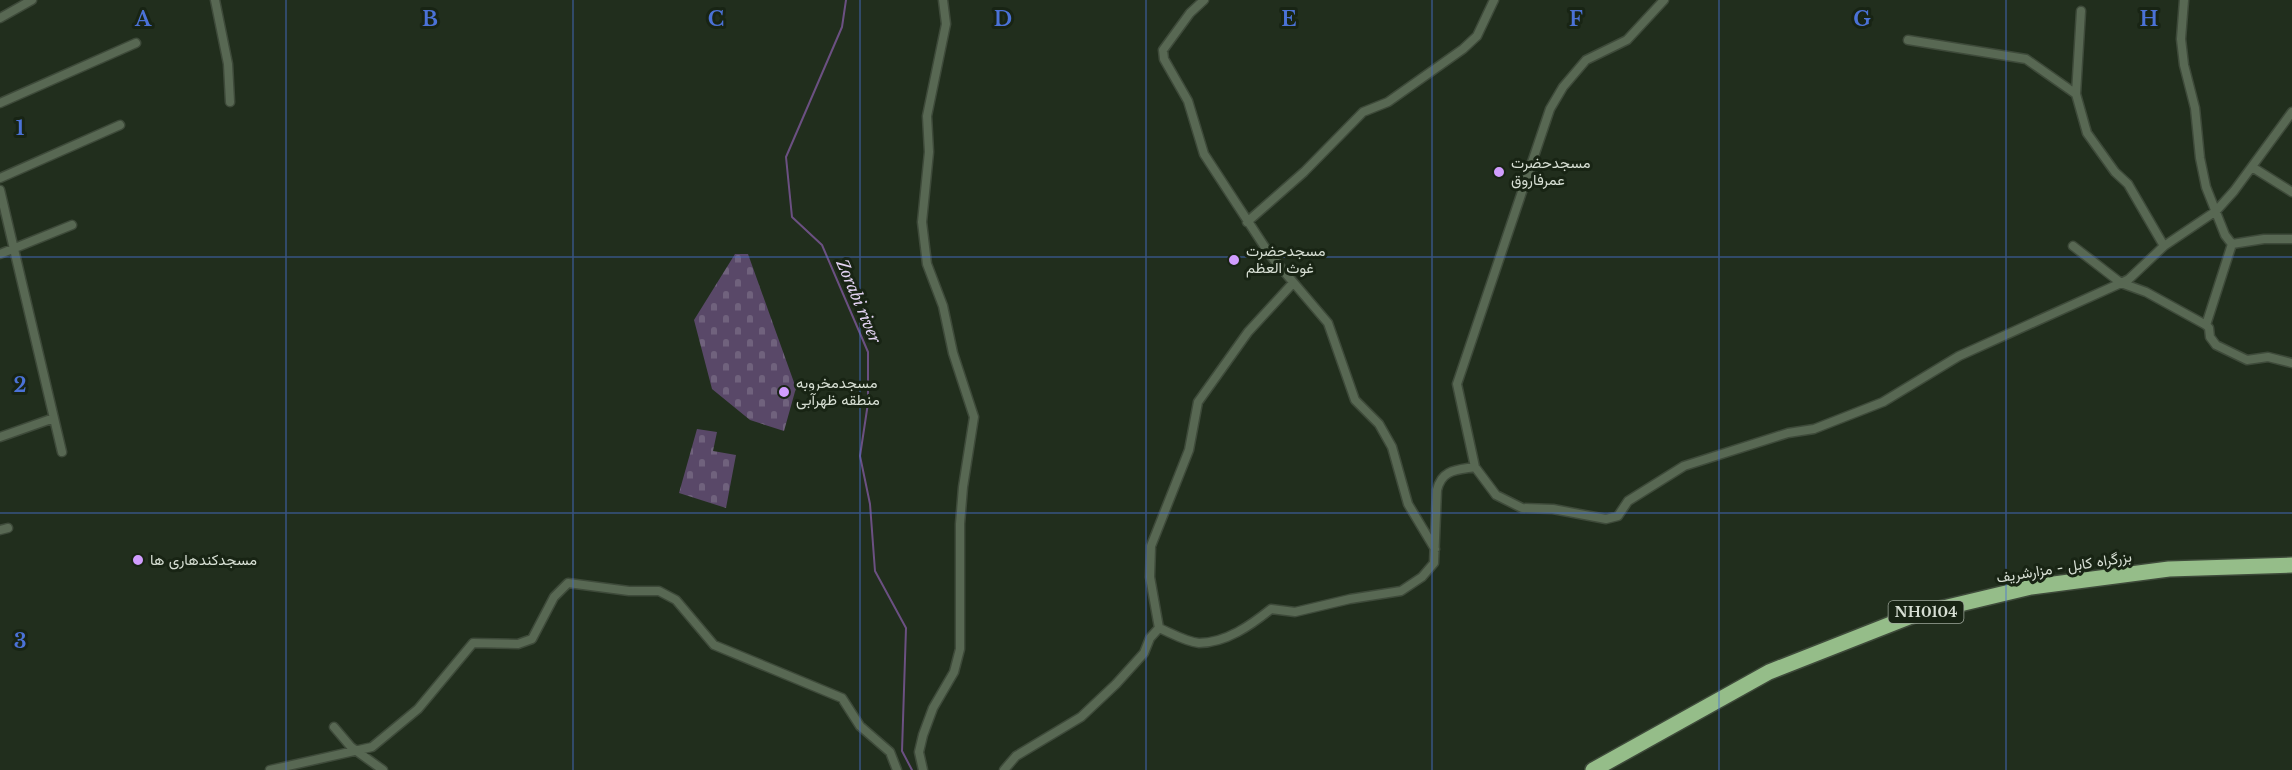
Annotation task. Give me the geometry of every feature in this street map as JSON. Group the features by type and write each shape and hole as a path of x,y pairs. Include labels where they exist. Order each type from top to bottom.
{"highway":[{"name":"بزرگراه کابل - مزارشریف","path":"1593,770 1769,672 1914,615 2031,587 2169,569 2292,565"}],"street":[{"path":"0,18 32,0"},
{"path":"215,0 228,64 230,102"},
{"path":"923,770 919,752 923,735 933,708 954,672 960,649 960,524 963,487 974,417 953,353 943,306 927,264 922,222 929,152 927,116 946,24 943,0"},
{"path":"1204,0 1190,13 1162,50 1164,59 1188,101 1204,154 1247,222 1293,283 1328,323 1354,400 1379,424 1392,447 1408,504 1435,549"},
{"path":"1247,222 1304,172 1363,112 1388,102 1463,49 1477,36 1494,0"},
{"path":"1664,0 1627,40 1586,60 1563,87 1550,109 1457,384 1475,467 1496,495 1522,508 1553,509 1606,519 1618,516 1628,501 1684,466 1788,433 1814,429 1882,402 1959,356 2129,279 2164,246 2216,211 2234,191 2292,112"},
{"path":"2184,0 2181,39 2184,65 2195,108 2200,158 2206,187 2225,235 2232,244"},
{"path":"2081,11 2076,94 2087,133 2115,172 2128,184 2164,246"},
{"path":"1908,40 2026,59 2076,94"},
{"path":"0,103 136,43"},
{"path":"0,178 120,125"},
{"path":"2252,167 2292,192"},
{"path":"0,190 62,452"},
{"path":"0,254 72,225"},
{"path":"2232,244 2264,239 2292,239"},
{"path":"2206,326 2232,244"},
{"path":"2073,246 2121,283 2146,292 2210,328 2210,337 2216,345 2247,360 2268,357 2292,363"},
{"path":"1159,628 1150,578 1151,546 1190,450 1198,402 1248,332 1293,283"},
{"path":"0,437 54,418"},
{"path":"1159,628 1198,643 1222,640 1254,622 1271,609 1295,612 1350,599 1401,591 1422,577 1434,563 1435,512 1439,481 1452,470 1475,467"},
{"path":"270,770 359,752 372,747 418,709 473,643 518,644 532,639 554,597 568,583 629,591 659,591 676,600 714,645 842,698 860,726 890,752 897,770"},
{"path":"1004,770 1016,756 1081,717 1144,653 1150,638 1159,628"},
{"path":"334,728 351,747 383,770"}],"green space":[{"path":"735,254 748,254 796,388 784,431 750,420 712,389 694,320"},
{"path":"697,429 717,432 713,451 736,455 726,508 679,493"}],"waterway":[{"name":"Zorabi river","path":"846,0 842,27 786,157 792,217 822,245 868,352 868,403 860,456 870,504 875,571 906,628 902,751 912,770"}],"place":[{"name":"مسجدحضرت عمرفاروق","path":"1499,172"},
{"name":"مسجدحضرت غوث العظم","path":"1234,260"},
{"name":"مسجدمخروبه منطقه ظهرآبی","path":"784,392"},
{"name":"مسجدکندهاری ها","path":"138,560"}]}
